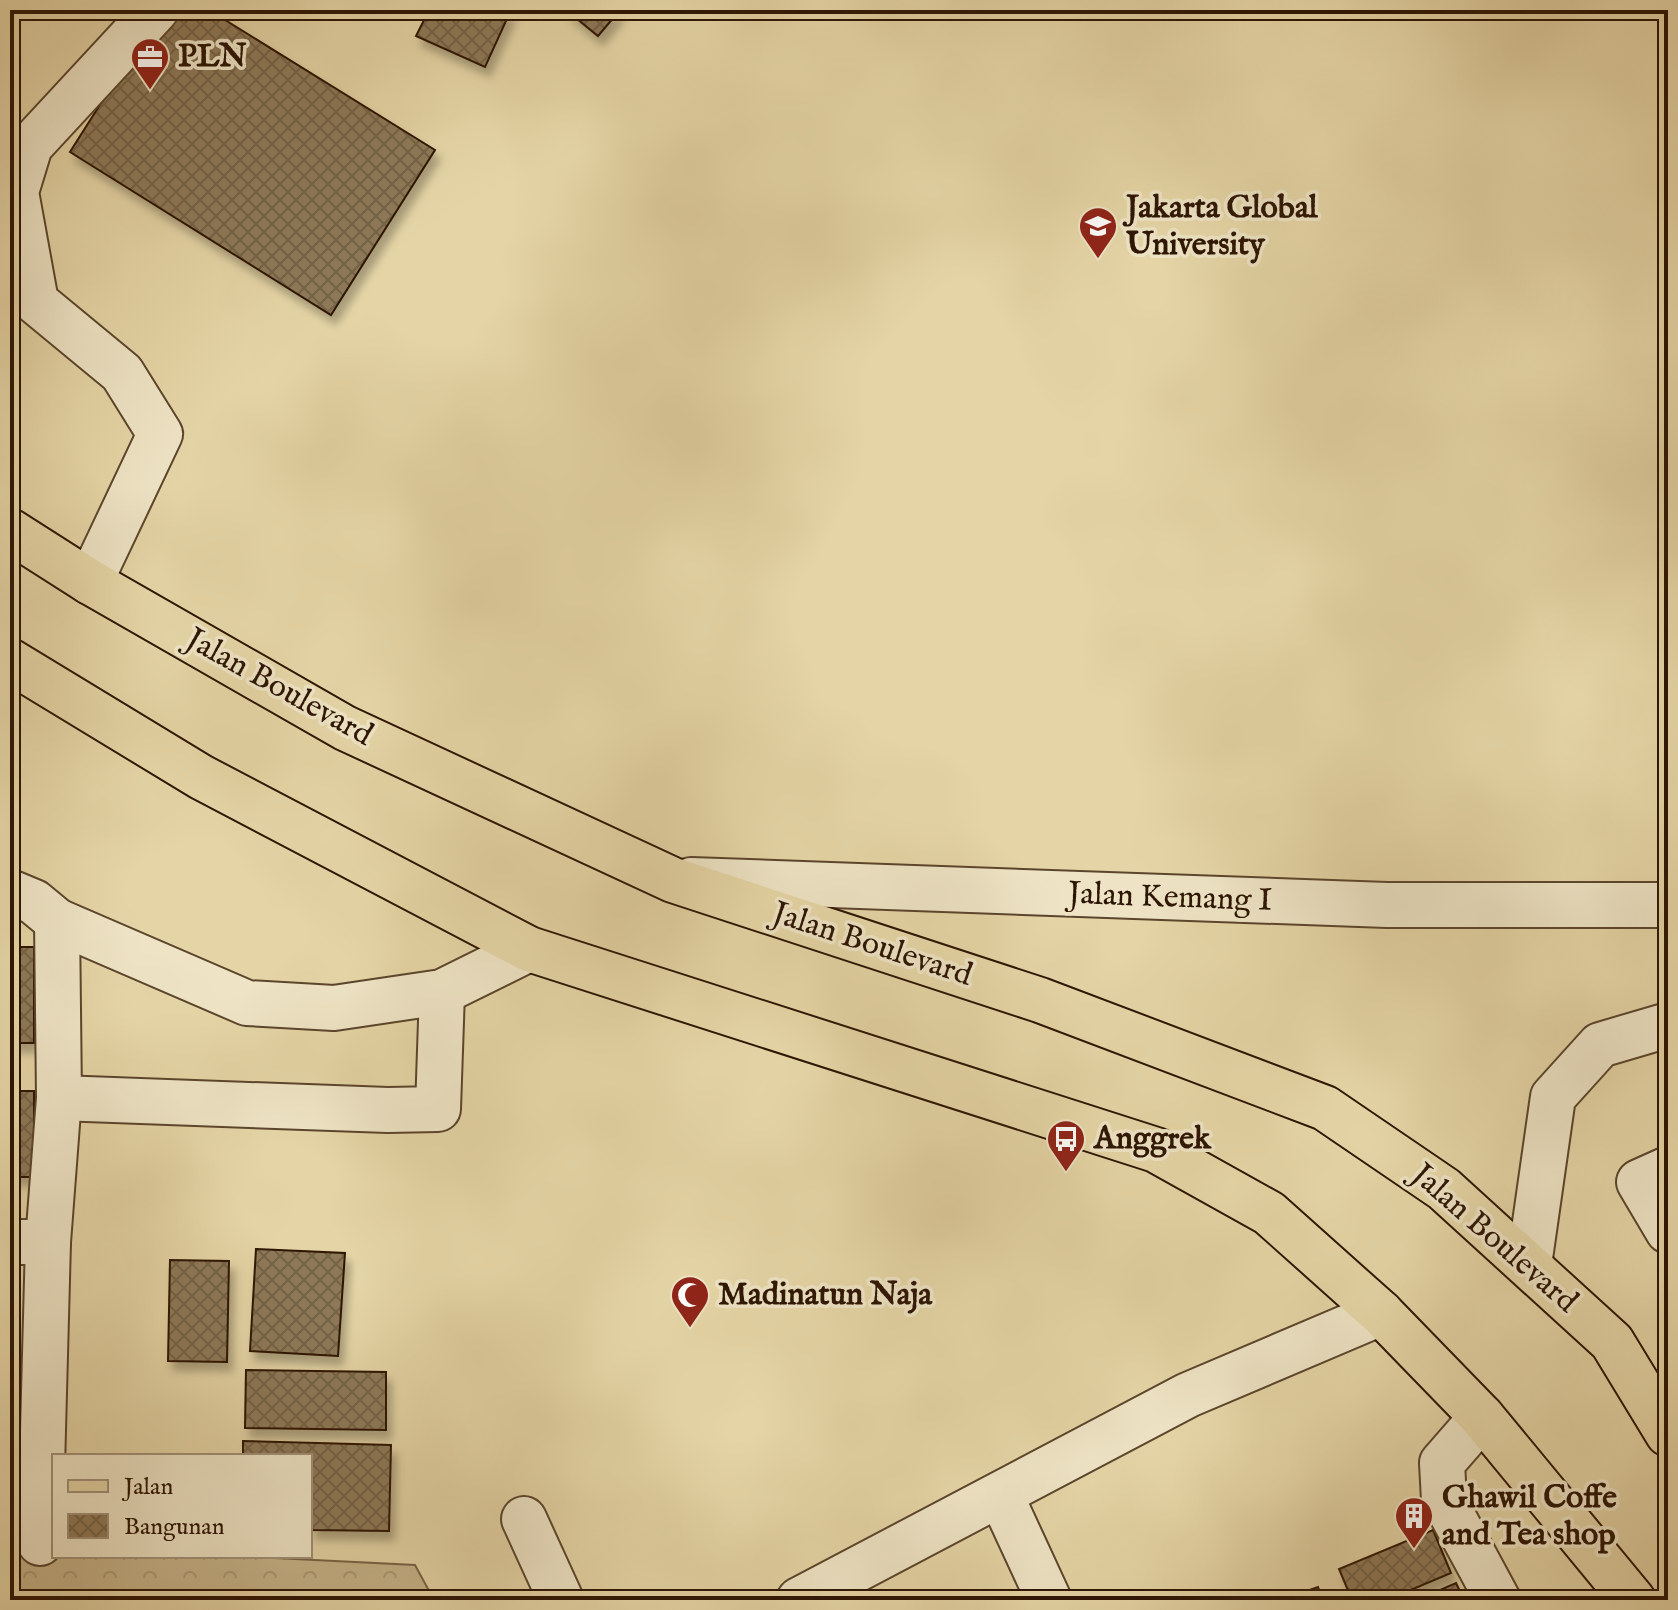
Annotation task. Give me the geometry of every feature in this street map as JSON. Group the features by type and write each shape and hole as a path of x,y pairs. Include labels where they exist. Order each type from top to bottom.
{"main road":[{"name":"Jalan Boulevard","path":"10,531 90,582 345,728 673,880 1040,1000 1325,1108 1444,1189 1612,1342 1668,1434"},
{"path":"10,661 201,777 529,949 1156,1150 1269,1213 1381,1313 1482,1417 1633,1600"}],"street":[{"path":"90,582 160,434 122,373 36,302 16,192 30,146 156,10"},
{"name":"Jalan Kemang I","path":"673,880 1387,905 1668,905"},
{"path":"10,892 34,902 57,921 247,1003 334,1008 442,992 529,949"},
{"path":"35,1543 29,1242 59,1098 57,921"},
{"path":"59,1098 388,1110 438,1109 442,992"},
{"path":"1529,1265 1553,1097 1600,1045 1668,1025"},
{"path":"1668,1169 1639,1182 1668,1231"},
{"path":"799,1600 1188,1395 1381,1313"},
{"path":"1482,1417 1442,1463 1444,1500 1498,1600"},
{"path":"1001,1496 1049,1600"},
{"path":"524,1519 561,1600"}],"green space":[{"path":"10,1545 52,1547 52,1558 273,1558 415,1565 434,1600 10,1600"}],"building":[{"path":"160,10 209,10 435,150 331,315 70,152"},
{"path":"429,10 511,10 485,67 416,36"},
{"path":"566,10 620,10 598,36"},
{"path":"10,947 34,947 34,1043 10,1043"},
{"path":"10,1091 34,1091 34,1177 10,1177"},
{"path":"256,1249 345,1253 338,1356 250,1351"},
{"path":"170,1260 229,1261 227,1362 168,1361"},
{"path":"246,1370 386,1372 386,1430 245,1428"},
{"path":"243,1441 391,1445 389,1531 312,1530 312,1454 243,1454"},
{"name":"Ghawil Coffe and Tea shop","path":"1433,1530 1451,1573 1387,1600 1352,1600 1339,1569"},
{"path":"1456,1583 1464,1600 1417,1600"},
{"path":"1318,1587 1323,1600 1290,1600 1289,1597"}],"place":[{"name":"PLN","path":"150,91"},
{"name":"Jakarta Global University","path":"1098,260"},
{"name":"Anggrek","path":"1066,1173"},
{"name":"Madinatun Naja","path":"690,1329"},
{"name":"Ghawil Coffe and Tea shop","path":"1414,1550"}]}
